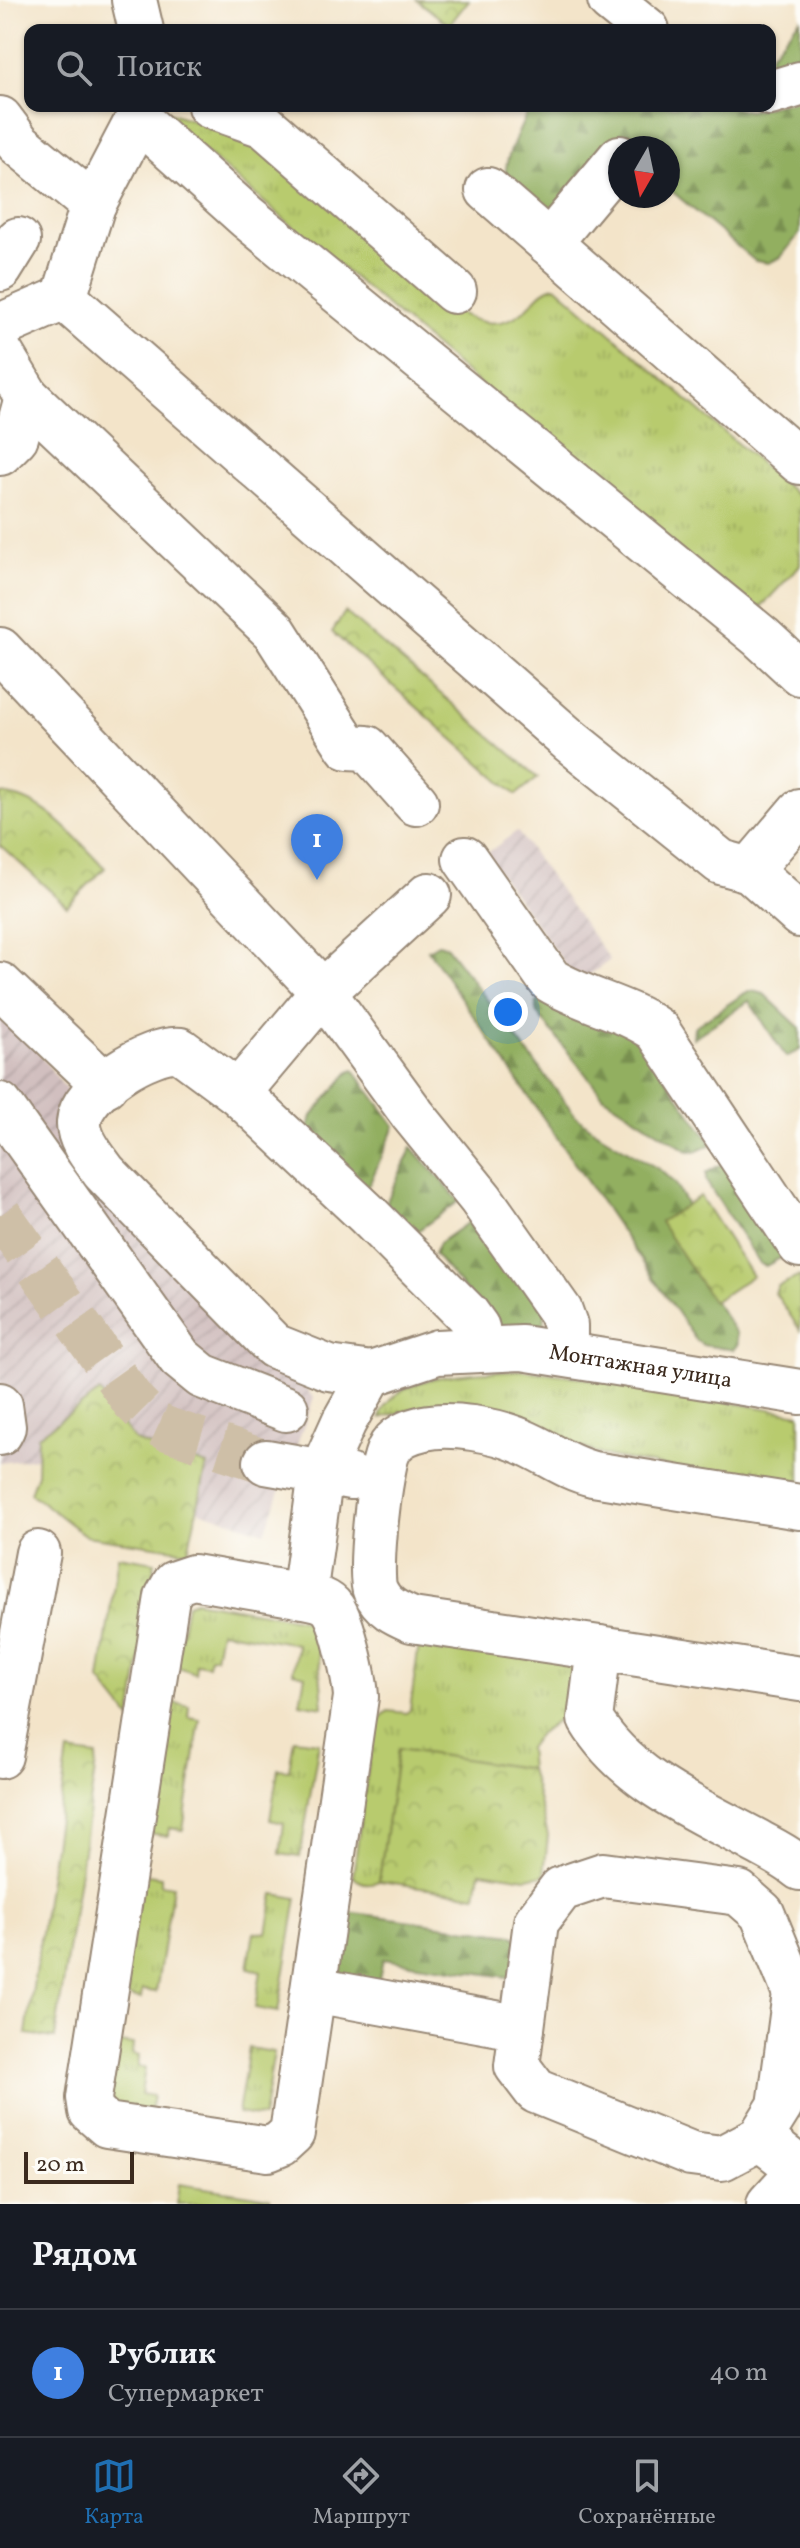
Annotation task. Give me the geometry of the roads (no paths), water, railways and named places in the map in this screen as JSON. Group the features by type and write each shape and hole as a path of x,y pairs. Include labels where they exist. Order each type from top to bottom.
{"lane":[{"path":"134,0 140,24"},
{"path":"610,0 640,24"},
{"path":"776,91 800,84"},
{"path":"24,102 0,118 18,143 93,205"},
{"path":"227,112 264,125 454,291"},
{"path":"0,326 64,298 93,205 138,113 247,217 761,637 800,673"},
{"path":"549,243 608,172"},
{"path":"488,190 800,462"},
{"path":"64,298 569,740 721,862 750,870 800,915"},
{"path":"0,352 27,397 274,631 348,747 367,748 416,803"},
{"path":"0,453 16,437 27,397"},
{"path":"0,650 323,992 413,1115 481,1199 560,1311 565,1325 565,1353"},
{"path":"750,870 800,811"},
{"path":"465,859 550,980 565,990 640,1018 657,1030 800,1245"},
{"path":"238,1093 323,992 429,895"},
{"path":"0,985 105,1085"},
{"path":"304,1596 321,1473 344,1422 371,1374 329,1368 274,1346 104,1172 87,1148 79,1122 86,1103 125,1068 169,1049 180,1050 238,1093 467,1314 477,1328 481,1349"},
{"path":"0,1105 180,1358 202,1376 286,1409"},
{"name":"Монтажная улица","path":"371,1374 437,1352 522,1348 800,1392"},
{"path":"0,1405 3,1427 0,1433"},
{"path":"800,1507 593,1474 572,1469 520,1440 443,1425 402,1435 389,1449 381,1481 373,1578 374,1588 385,1605 412,1620 800,1679"},
{"path":"266,1462 381,1481"},
{"path":"0,1756 38,1553"},
{"path":"193,1577 304,1596 321,1599 333,1609 355,1674 356,1697 292,2133 280,2144 268,2149 107,2125 91,2111 89,2098 167,1597 175,1583 193,1577"},
{"path":"599,1648 590,1719 605,1742 680,1801 800,1868"},
{"path":"603,1875 739,1893 762,1913 795,1993 780,2106 760,2138 722,2158 691,2154 536,2091 517,2066 536,1922 561,1889 603,1875"},
{"path":"314,1990 522,2028"},
{"path":"760,2138 800,2170 769,2204"}],"tunnel":[{"path":"0,1215 133,1401 156,1424 266,1462"}],"place":[{"name":"Рублик","path":"317,880"}]}
